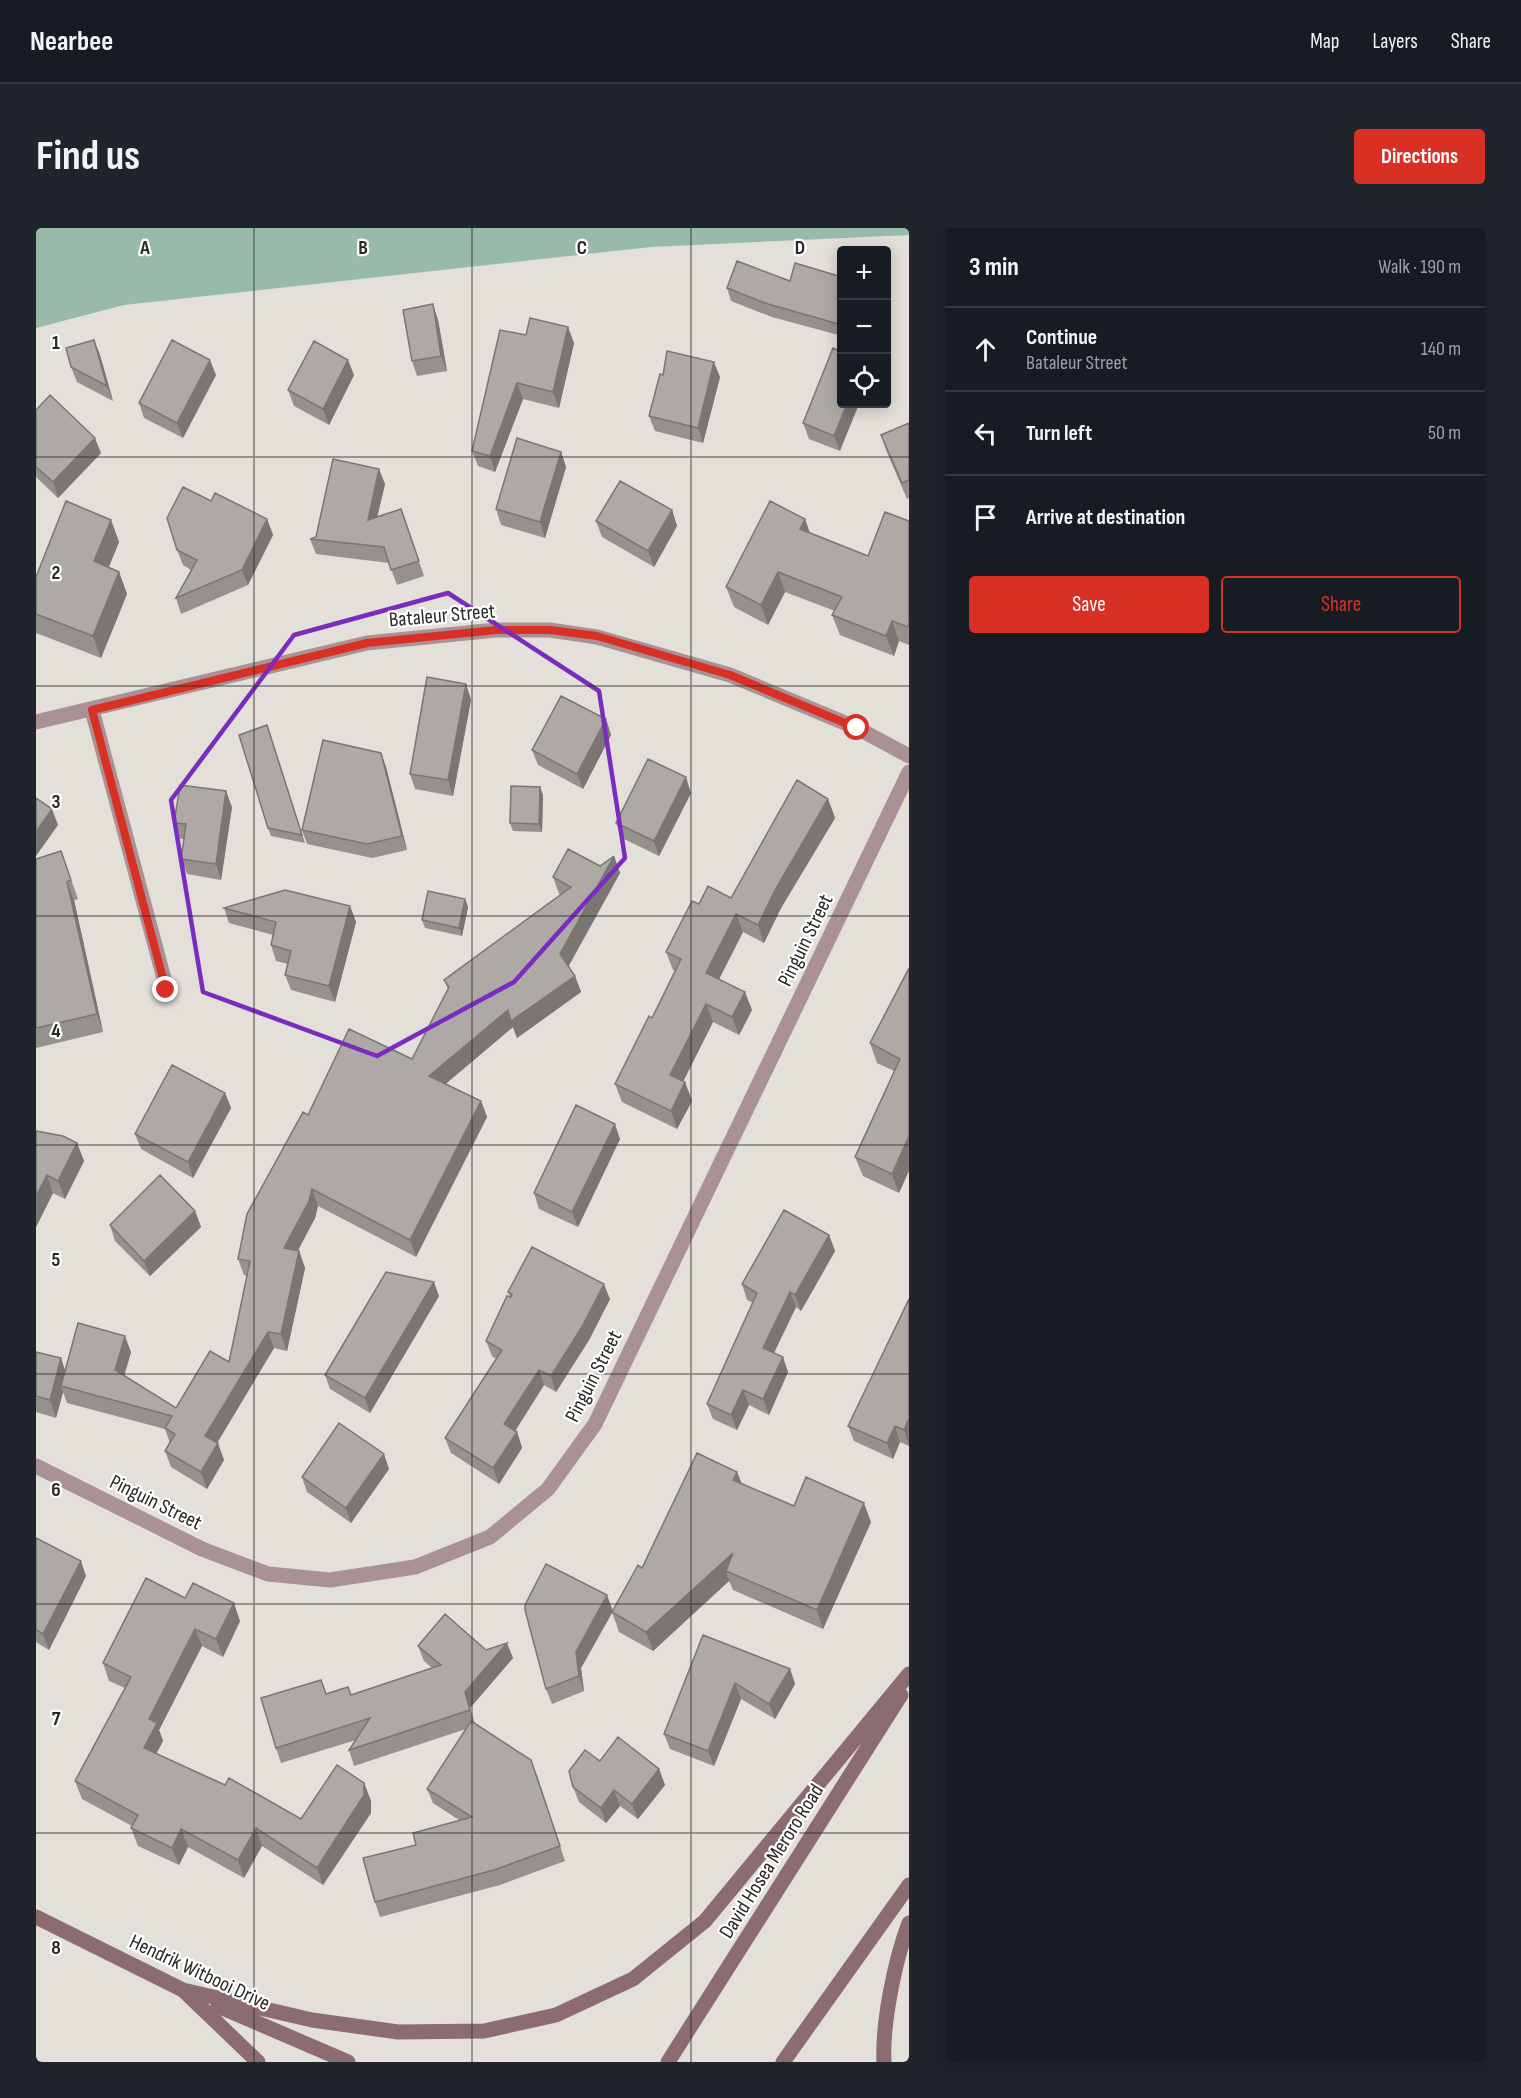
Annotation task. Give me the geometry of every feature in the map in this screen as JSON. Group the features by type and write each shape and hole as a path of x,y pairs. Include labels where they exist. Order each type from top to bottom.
{"main road":[{"path":"183,1990 312,2020 398,2032 484,2031 556,2015 633,1979 705,1921 909,1674"},
{"name":"David Hosea Meroro Road","path":"668,2062 909,1683"},
{"path":"783,2062 909,1885"},
{"name":"Hendrik Witbooi Drive","path":"36,1917 183,1990 348,2062"},
{"path":"884,2062 883,2044 901,1944 909,1923"},
{"path":"183,1990 258,2062"}],"street":[{"name":"Bataleur Street","path":"36,722 367,643 496,630 550,630 597,636 730,675 857,728 909,756"},
{"path":"92,710 166,990"},
{"name":"Pinguin Street","path":"36,1466 202,1549 268,1574 330,1580 415,1567 490,1537 548,1489 595,1424 909,772"}],"highlighted area":[{"path":"448,593 599,691 625,858 514,982 377,1056 203,992 171,800 294,635"}],"green space":[{"path":"36,228 909,228 909,235 651,247 124,305 36,328"}],"building":[{"path":"737,261 790,281 795,263 837,276 837,324 768,304 727,288"},
{"path":"433,304 441,356 412,361 403,310"},
{"path":"530,318 568,327 553,392 517,383 490,456 472,451 500,330 526,335"},
{"path":"94,340 107,386 71,367 66,348"},
{"path":"172,340 210,360 177,423 139,403"},
{"path":"314,341 348,360 323,409 288,390"},
{"path":"833,348 837,350 837,408 845,408 834,436 803,423"},
{"path":"667,351 714,362 698,428 649,416 660,374 663,375"},
{"path":"50,395 95,438 53,482 36,467 36,410"},
{"path":"909,423 909,480 902,483 881,435"},
{"path":"517,438 561,452 540,522 496,509"},
{"path":"333,459 379,469 368,520 401,509 419,561 391,570 384,547 310,539 316,537"},
{"path":"620,481 672,510 648,551 596,521"},
{"path":"183,487 211,501 215,493 267,519 242,570 176,598 197,560 177,550 167,518"},
{"path":"66,501 111,520 94,561 119,572 93,636 36,614 36,577"},
{"path":"770,501 805,519 800,529 868,556 885,512 909,521 908,627 892,621 886,636 832,615 842,597 778,572 761,605 726,587"},
{"path":"427,677 466,684 448,780 410,774"},
{"path":"561,696 606,719 577,774 532,750"},
{"path":"267,725 302,835 268,828 239,735"},
{"path":"323,740 381,753 402,836 367,844 302,830"},
{"path":"648,759 686,777 654,841 616,823"},
{"path":"797,780 828,799 775,890 758,925 736,914 706,973 745,992 732,1017 706,1004 670,1075 685,1082 671,1111 615,1084 649,1016 652,1018 681,959 666,952 692,901 699,904 708,886 731,898"},
{"path":"180,785 226,791 216,864 181,859 186,824 174,823"},
{"path":"511,786 540,787 539,824 510,823"},
{"path":"36,798 52,809 36,832"},
{"path":"568,849 600,866 614,856 560,954 575,976 511,1021 508,1010 429,1076 481,1101 410,1240 312,1189 309,1201 284,1248 299,1251 281,1334 268,1332 205,1436 218,1443 201,1472 165,1451 175,1434 165,1428 172,1416 61,1386 78,1323 125,1336 115,1370 176,1408 210,1351 229,1362 250,1261 238,1259 247,1214 303,1112 308,1115 349,1029 412,1059 449,987 444,980 571,887 553,877"},
{"path":"61,851 71,880 67,882 97,1014 36,1028 36,859"},
{"path":"285,890 350,906 329,986 285,975 291,951 271,945 276,922 224,908"},
{"path":"428,891 465,899 459,928 422,920"},
{"path":"909,968 909,1136 892,1174 855,1157 900,1059 870,1043"},
{"path":"172,1065 225,1093 188,1162 135,1134"},
{"path":"576,1105 615,1124 572,1212 534,1193"},
{"path":"36,1131 63,1136 77,1143 58,1181 47,1175 36,1196"},
{"path":"160,1175 195,1211 144,1261 110,1225"},
{"path":"784,1210 829,1235 795,1295 790,1292 763,1348 783,1357 763,1399 743,1390 731,1415 707,1404 757,1293 742,1284"},
{"path":"532,1247 604,1284 583,1325 551,1376 539,1370 504,1424 517,1432 493,1468 445,1438 502,1350 486,1341 507,1296 511,1297 512,1294 508,1292"},
{"path":"386,1272 434,1282 365,1398 325,1375"},
{"path":"909,1299 909,1418 904,1430 895,1426 887,1443 848,1426"},
{"path":"36,1352 61,1358 50,1400 36,1396"},
{"path":"339,1423 384,1454 346,1508 302,1477"},
{"path":"697,1453 737,1472 733,1480 794,1506 806,1477 864,1503 817,1610 726,1571 733,1553 646,1632 612,1612 638,1565 642,1568"},
{"path":"36,1538 81,1561 43,1634 36,1630"},
{"path":"546,1564 607,1595 576,1652 579,1676 546,1689 525,1605"},
{"path":"146,1578 185,1598 193,1583 234,1603 216,1639 195,1629 149,1719 157,1723 144,1748 225,1785 229,1778 301,1819 337,1765 364,1783 364,1795 317,1868 256,1828 238,1860 181,1829 172,1848 131,1828 138,1815 75,1781 131,1677 103,1663"},
{"path":"445,1614 486,1650 507,1643 465,1692 470,1710 349,1750 370,1718 276,1748 261,1698 321,1680 326,1694 348,1687 351,1695 441,1665 418,1646"},
{"path":"703,1635 790,1669 769,1704 735,1683 708,1751 664,1734"},
{"path":"471,1721 531,1760 560,1846 494,1870 375,1902 363,1858 416,1845 413,1833 472,1817 427,1789"},
{"path":"618,1737 659,1769 632,1804 614,1790 601,1808 573,1787 569,1771 585,1750 600,1761"}],"route":[{"path":"166,990 92,710 367,643 496,630 550,630 597,636 730,675 857,728"}]}
